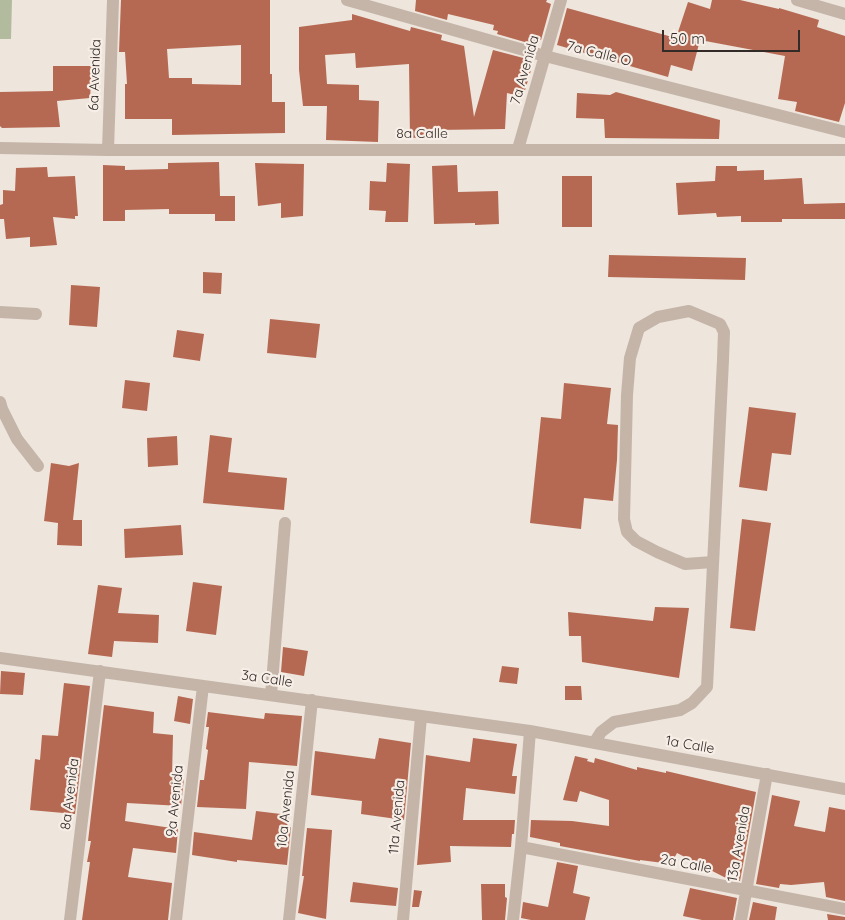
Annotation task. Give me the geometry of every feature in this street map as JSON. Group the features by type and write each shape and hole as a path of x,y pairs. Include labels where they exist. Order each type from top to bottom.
{"street":[{"name":"6a Avenida","path":"108,150 113,0"},
{"name":"7a Calle O","path":"347,0 545,56 845,132"},
{"name":"7a Avenida","path":"518,149 561,0"},
{"path":"798,0 845,14"},
{"name":"8a Calle","path":"0,148 108,150 845,150"},
{"path":"594,743 601,732 614,722 680,710 692,703 706,687 713,562 724,332 720,324 690,311 658,317 639,328 630,358 628,376 624,519 627,532 636,541 657,552 685,564 713,562"},
{"path":"0,312 36,314"},
{"path":"0,402 17,439 38,466"},
{"path":"271,695 285,523"},
{"name":"3a Calle","path":"0,658 530,731"},
{"name":"8a Avenida","path":"70,920 100,671"},
{"name":"9a Avenida","path":"176,920 202,686"},
{"name":"10a Avenida","path":"289,920 312,700"},
{"name":"11a Avenida","path":"403,920 421,717"},
{"path":"513,920 530,731"},
{"name":"1a Calle","path":"530,731 845,789"},
{"name":"13a Avenida","path":"741,920 766,774"},
{"name":"2a Calle","path":"520,847 845,910"}],"green space":[{"path":"0,0 12,0 11,39 0,39"}],"building":[{"path":"121,0 270,0 272,102 285,102 285,133 172,135 172,119 125,119 125,84 127,84 125,52 119,52","holes":["241,45 241,85 192,84 192,78 169,78 167,49"]},
{"path":"416,0 547,0 546,2 551,4 541,40 536,39 535,45 497,34 498,31 493,30 494,25 448,14 447,20 415,11"},
{"path":"712,0 740,0 779,8 819,20 817,27 845,36 845,103 839,122 795,111 797,102 778,99 785,56 700,40 692,71 671,65 668,77 557,45 567,8 676,38 688,2 710,9"},
{"path":"352,14 410,31 411,27 442,35 441,40 464,46 474,117 493,50 531,60 530,66 532,67 523,97 507,93 505,129 436,130 436,137 410,138 409,64 356,68 355,53 325,55 327,84 359,85 359,100 379,101 378,142 326,140 327,106 303,106 299,70 299,27 352,20"},
{"path":"53,66 92,66 90,98 57,101 60,127 2,128 0,126 0,92 53,91"},
{"path":"616,92 720,120 719,139 605,138 604,119 576,118 577,93 610,95"},
{"path":"219,162 220,196 235,196 235,221 215,221 215,214 169,214 169,209 125,210 125,221 103,221 103,165 125,166 125,170 168,169 168,163"},
{"path":"255,163 304,164 303,216 281,218 281,203 258,206"},
{"path":"387,163 410,164 408,222 385,222 386,211 369,210 370,181 386,182"},
{"path":"457,165 458,192 498,191 499,224 434,224 432,166"},
{"path":"716,166 737,166 737,171 764,170 764,180 802,178 804,204 845,203 845,219 782,219 782,222 741,222 741,216 717,217 716,213 678,215 676,183 715,181"},
{"path":"47,167 48,177 75,176 78,216 75,216 75,219 53,217 57,245 30,247 30,237 6,239 4,219 0,219 3,190 15,191 16,168"},
{"path":"562,176 592,176 592,227 562,227"},
{"path":"609,255 746,258 745,280 608,277"},
{"path":"203,272 222,273 221,294 203,293"},
{"path":"71,285 100,287 97,327 69,325"},
{"path":"270,319 320,324 316,358 267,353"},
{"path":"177,330 204,334 200,361 173,357"},
{"path":"125,380 150,383 147,411 122,408"},
{"path":"564,383 611,388 607,424 618,425 613,501 584,498 581,529 530,523 541,417 561,419"},
{"path":"749,407 796,413 791,455 772,453 767,491 739,487"},
{"path":"210,435 232,438 228,472 287,478 284,510 203,503"},
{"path":"177,436 178,465 148,467 147,438"},
{"path":"51,463 69,466 79,463 73,520 82,520 82,546 57,545 58,523 44,521"},
{"path":"742,519 771,523 755,631 730,628"},
{"path":"181,525 183,555 125,558 124,529"},
{"path":"193,582 222,586 216,635 186,631"},
{"path":"98,585 122,588 118,613 159,615 158,643 114,641 112,657 88,654"},
{"path":"655,607 689,608 679,678 582,662 581,636 569,636 568,612 653,621"},
{"path":"283,647 308,651 304,676 281,672"},
{"path":"502,666 519,668 517,684 499,682"},
{"path":"1,671 25,673 23,695 0,694"},
{"path":"64,683 90,686 75,814 30,810 35,759 40,760 42,735 58,736"},
{"path":"565,686 581,686 582,700 565,700"},
{"path":"178,696 193,699 190,724 174,721"},
{"path":"104,705 154,712 153,733 173,735 172,777 184,778 181,806 127,803 125,821 178,829 176,853 133,848 128,877 172,883 168,920 82,920 90,862 87,862 91,841 88,841"},
{"path":"208,712 264,719 265,713 302,716 297,766 249,762 246,809 197,807 200,780 204,780 208,750 206,749 209,727 206,727"},
{"path":"379,738 411,743 404,820 361,814 362,801 311,795 315,751 375,759"},
{"path":"473,738 517,744 512,776 517,776 515,794 466,788 463,820 515,820 511,847 450,846 451,862 417,865 426,755 470,762"},
{"path":"575,756 588,759 587,761 594,763 595,758 637,770 637,767 666,773 666,771 756,792 740,881 726,878 677,853 671,864 640,861 560,846 560,843 530,837 531,820 572,821 609,826 609,800 580,791 577,802 563,800"},
{"path":"772,795 800,801 794,826 825,832 829,807 845,810 845,901 826,897 824,882 780,884 779,888 756,884"},
{"path":"256,811 289,815 287,827 291,827 287,865 237,860 237,862 192,855 194,832 252,840"},
{"path":"307,828 332,830 326,919 298,913 304,876 302,876"},
{"path":"557,862 578,866 573,893 590,897 585,920 531,920 521,918 523,902 548,907"},
{"path":"353,882 398,888 396,906 350,902"},
{"path":"481,884 505,884 505,897 507,898 505,920 482,920"},
{"path":"690,888 737,898 733,920 702,920 683,916"},
{"path":"414,890 422,891 419,907 412,907"},
{"path":"753,902 777,907 775,920 749,920"},
{"path":"827,914 845,917 845,920 828,920"}]}
